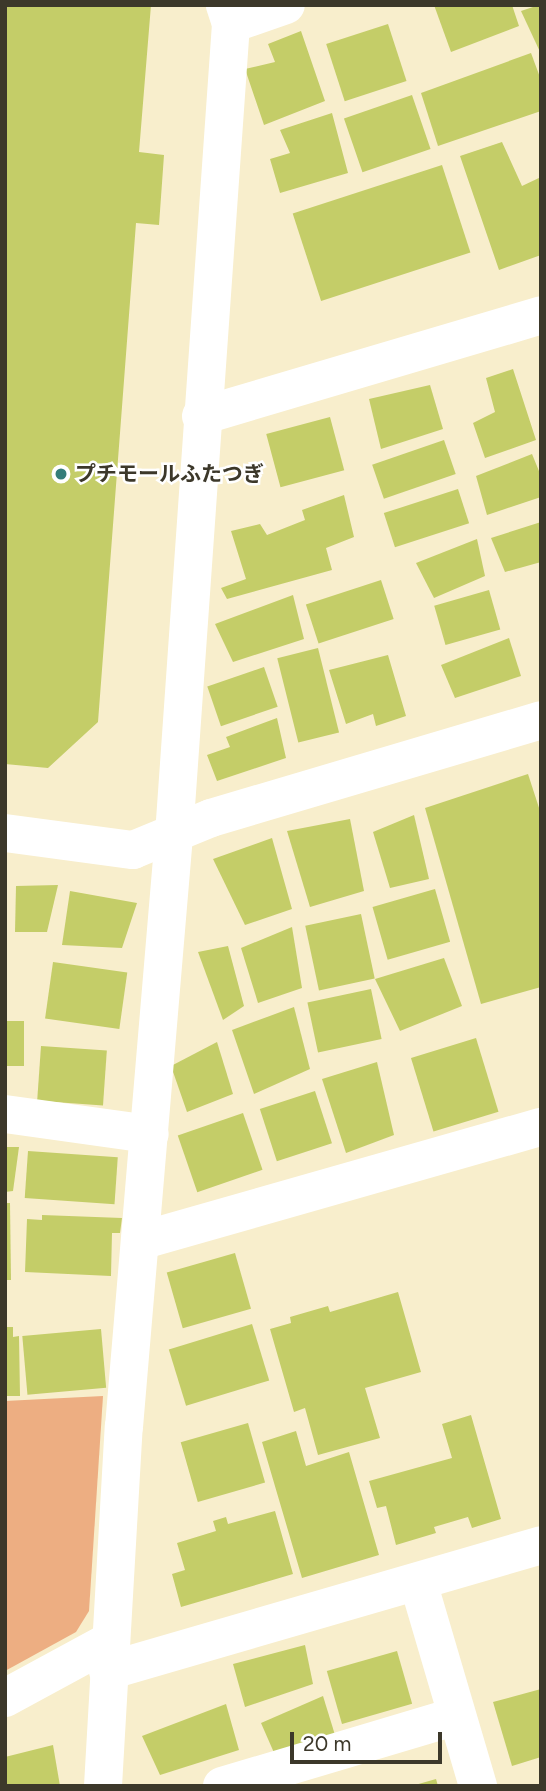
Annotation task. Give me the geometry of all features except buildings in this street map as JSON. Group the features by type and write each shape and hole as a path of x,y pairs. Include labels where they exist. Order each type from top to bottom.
{"street":[{"path":"103,1786 109,1656 174,835 228,15 286,5"},
{"path":"201,416 541,316"},
{"path":"5,833 133,850 211,818 541,720"},
{"path":"5,1114 150,1134"},
{"path":"140,1241 541,1127"},
{"path":"5,1698 109,1656 418,1582 541,1545"},
{"path":"418,1582 478,1786"},
{"path":"222,1786 457,1716"}],"shaded area":[{"path":"103,1396 89,1611 76,1632 5,1671 5,1401"}],"place":[{"name":"プチモールふたつぎ","path":"61,474"}]}
